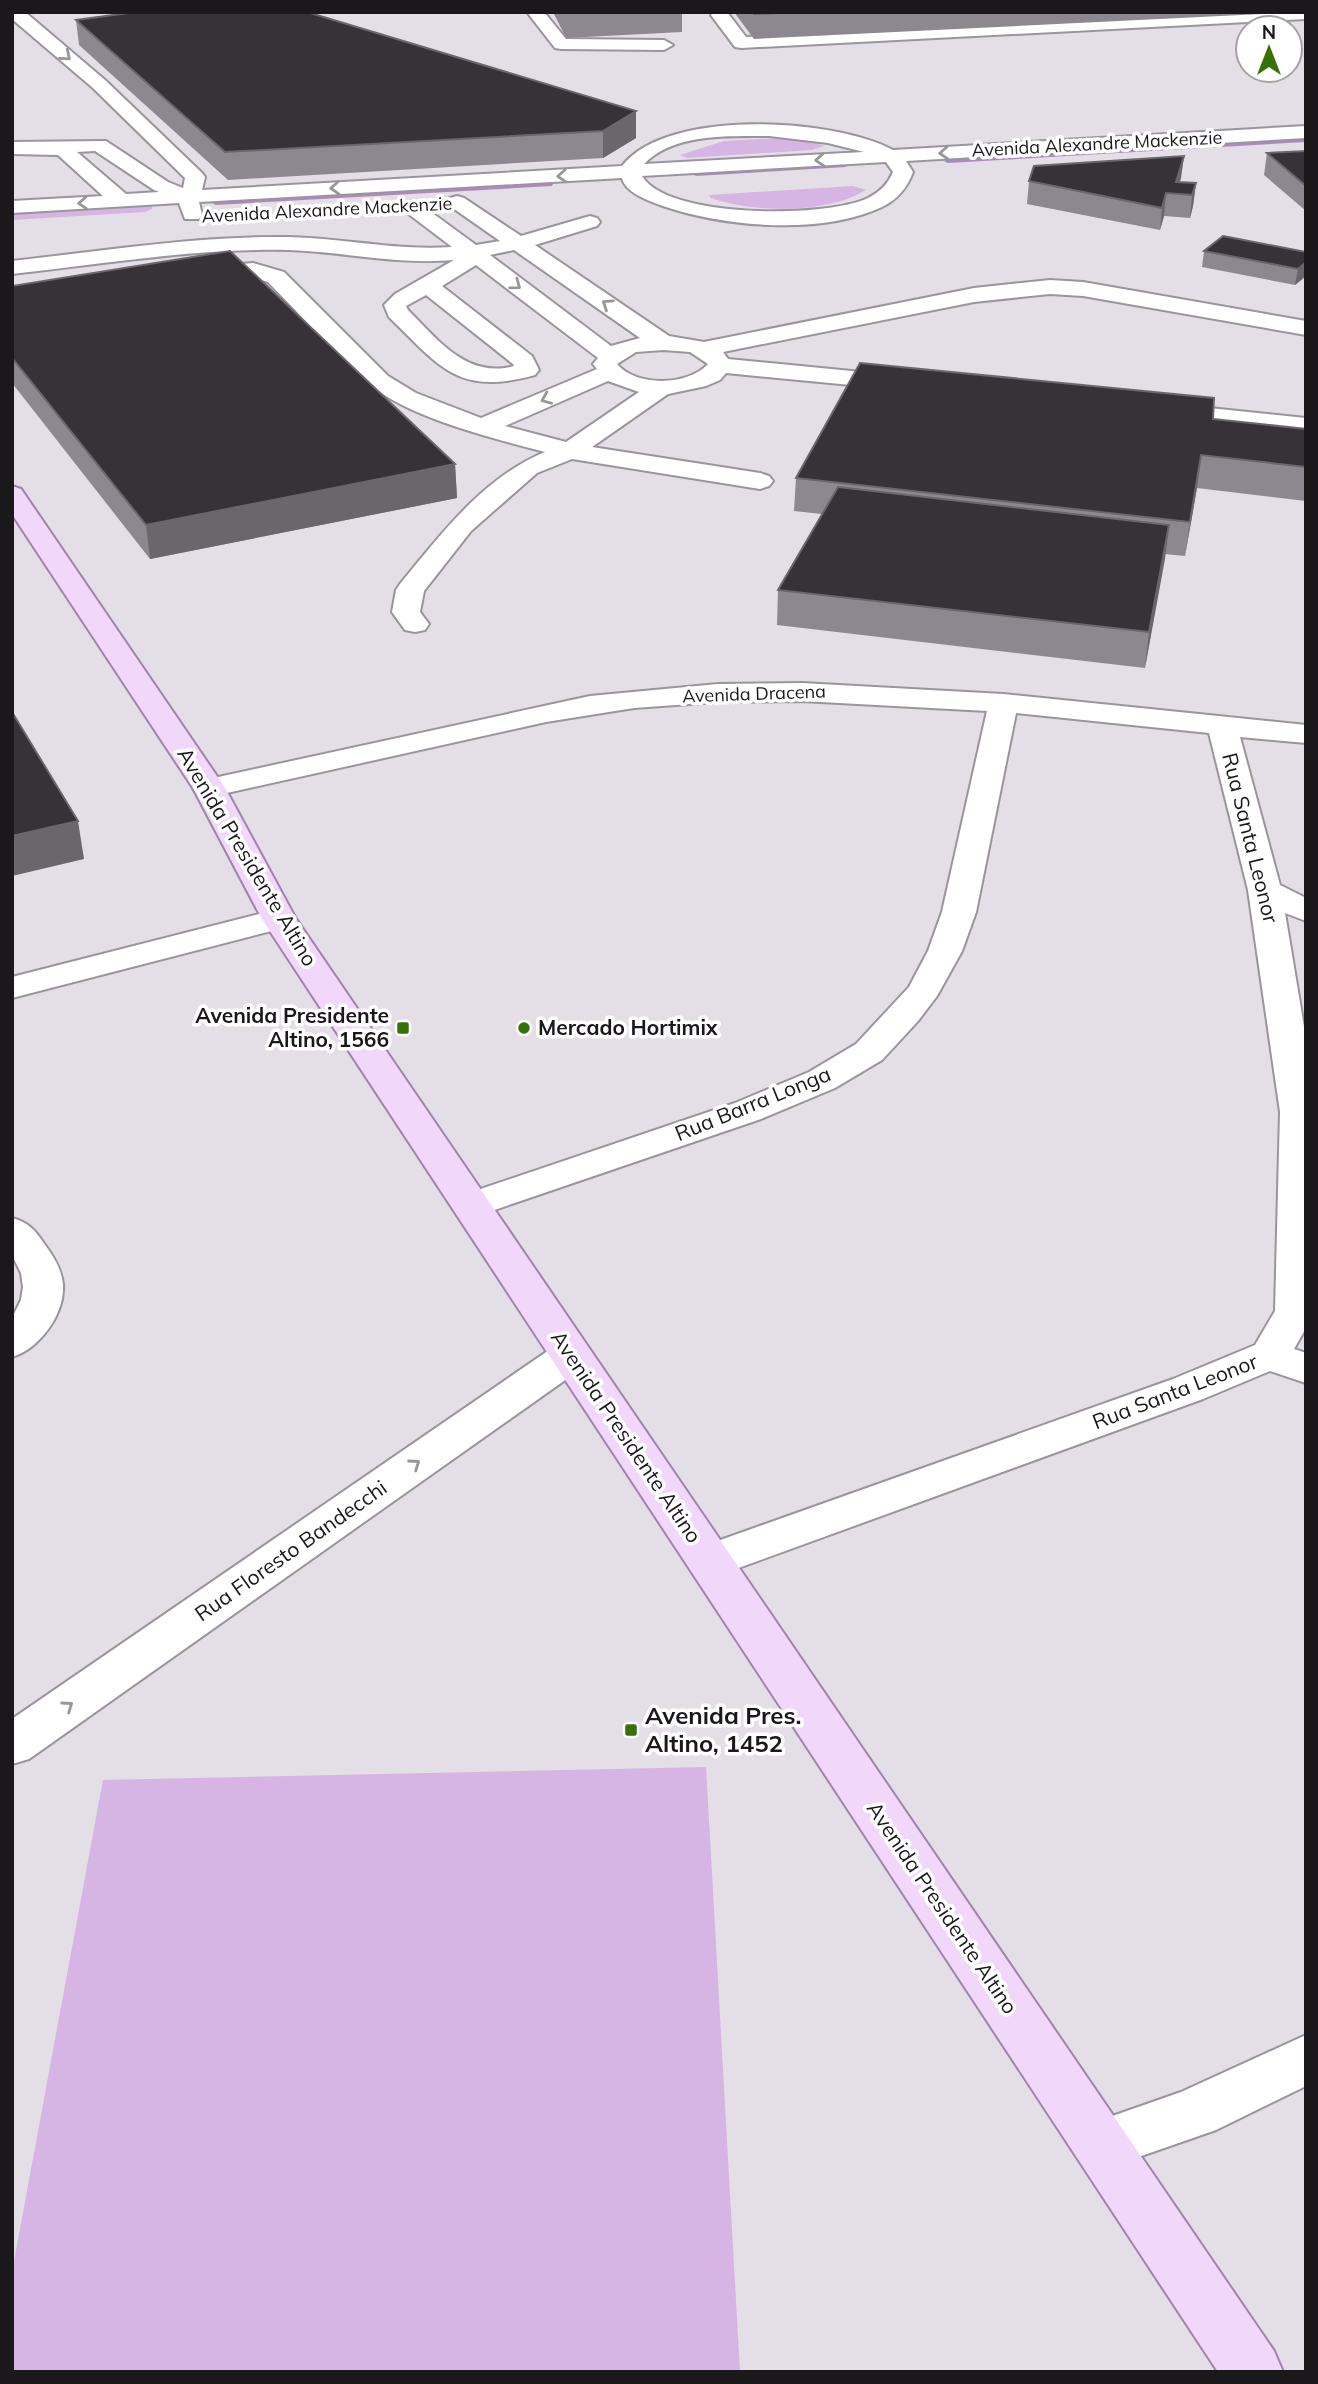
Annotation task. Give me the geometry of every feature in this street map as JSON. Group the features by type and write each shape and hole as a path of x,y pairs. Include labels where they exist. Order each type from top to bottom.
{"main road":[{"name":"Avenida Presidente Altino","path":"12,494 209,788 279,919 1253,2372"}],"street":[{"path":"14,12 99,84 195,177 191,212"},
{"path":"535,12 561,44 664,45"},
{"path":"720,15 741,43 1306,14"},
{"path":"19,41 26,43 68,78 113,123 99,145"},
{"name":"Avenida Alexandre Mackenzie","path":"630,172 640,156 656,147 692,136 737,131 817,134 859,143 888,156"},
{"name":"Avenida Alexandre Mackenzie","path":"12,207 121,201 191,212 630,172 1306,132"},
{"path":"12,148 63,149 99,145 161,186 191,212"},
{"path":"63,149 121,201"},
{"path":"888,156 909,176"},
{"path":"630,172 633,182 642,191 677,207 709,214 766,218 804,217 869,204 889,194 909,176"},
{"path":"875,178 909,176"},
{"path":"616,193 697,188"},
{"name":"Avenida Alexandre Mackenzie","path":"382,206 496,200"},
{"path":"457,202 663,343 712,357 924,386"},
{"path":"409,205 610,364 621,380 662,387 703,380 716,373 712,357"},
{"path":"12,268 165,251 272,243 327,245 405,255 474,254 590,222"},
{"path":"428,286 524,360 527,370 508,377 488,378 462,372 397,312 395,305 401,298 428,286 474,254"},
{"path":"174,279 236,270 254,270 276,277 380,381 407,398 481,427 570,452 760,481"},
{"path":"712,357 974,295 1050,287 1083,289 1306,328"},
{"path":"481,427 610,364 623,349 641,344 663,343"},
{"path":"415,624 407,612 410,590 462,525 528,468 570,452 662,387"},
{"path":"1142,408 1306,425"},
{"name":"Avenida Dracena","path":"209,788 536,715 633,699 809,691 1003,703 1306,734"},
{"name":"Rua Barra Longa","path":"471,1206 748,1111 822,1080 869,1052 919,998 945,951 959,912 1003,703"},
{"name":"Rua Santa Leonor","path":"711,1561 1188,1389 1288,1362 1294,1311 1299,1112 1293,976 1265,890 1222,726"},
{"path":"1265,890 1306,911"},
{"path":"12,988 279,919"},
{"path":"12,1230 37,1258 45,1284 43,1298 32,1318 12,1343"},
{"name":"Rua Floresto Bandecchi","path":"12,1745 570,1356"},
{"path":"1101,2145 1196,2112 1306,2059"}],"shaded area":[{"path":"780,138 810,141 824,146 812,150 687,158 680,155 724,141"},
{"path":"853,186 866,190 831,203 790,209 728,203 709,195"},
{"path":"152,206 152,209 145,212 12,220 12,212"},
{"path":"706,1767 740,2372 12,2372 12,2272 103,1780"}],"building":[{"path":"136,12 307,12 636,111 603,131 225,152 76,20"},
{"path":"753,12 799,12 754,14"},
{"path":"1306,151 1306,186 1267,153"},
{"path":"1184,156 1176,182 1196,183 1192,195 1166,193 1162,208 1029,181 1034,166"},
{"path":"1223,236 1306,252 1306,262 1298,269 1204,251"},
{"path":"230,251 455,464 146,525 12,358 12,286"},
{"path":"860,363 1214,398 1213,419 1306,429 1306,467 1201,455 1190,522 796,478"},
{"path":"838,487 1169,525 1149,632 778,590"},
{"path":"12,712 78,821 12,836"}],"waterway":[{"path":"948,161 1306,140"},
{"path":"696,174 843,165"},
{"path":"216,203 549,184"}],"place":[{"name":"Avenida Presidente Altino, 1566","path":"403,1028"},
{"name":"Mercado Hortimix","path":"524,1028"},
{"name":"Avenida Pres. Altino, 1452","path":"631,1730"}]}
